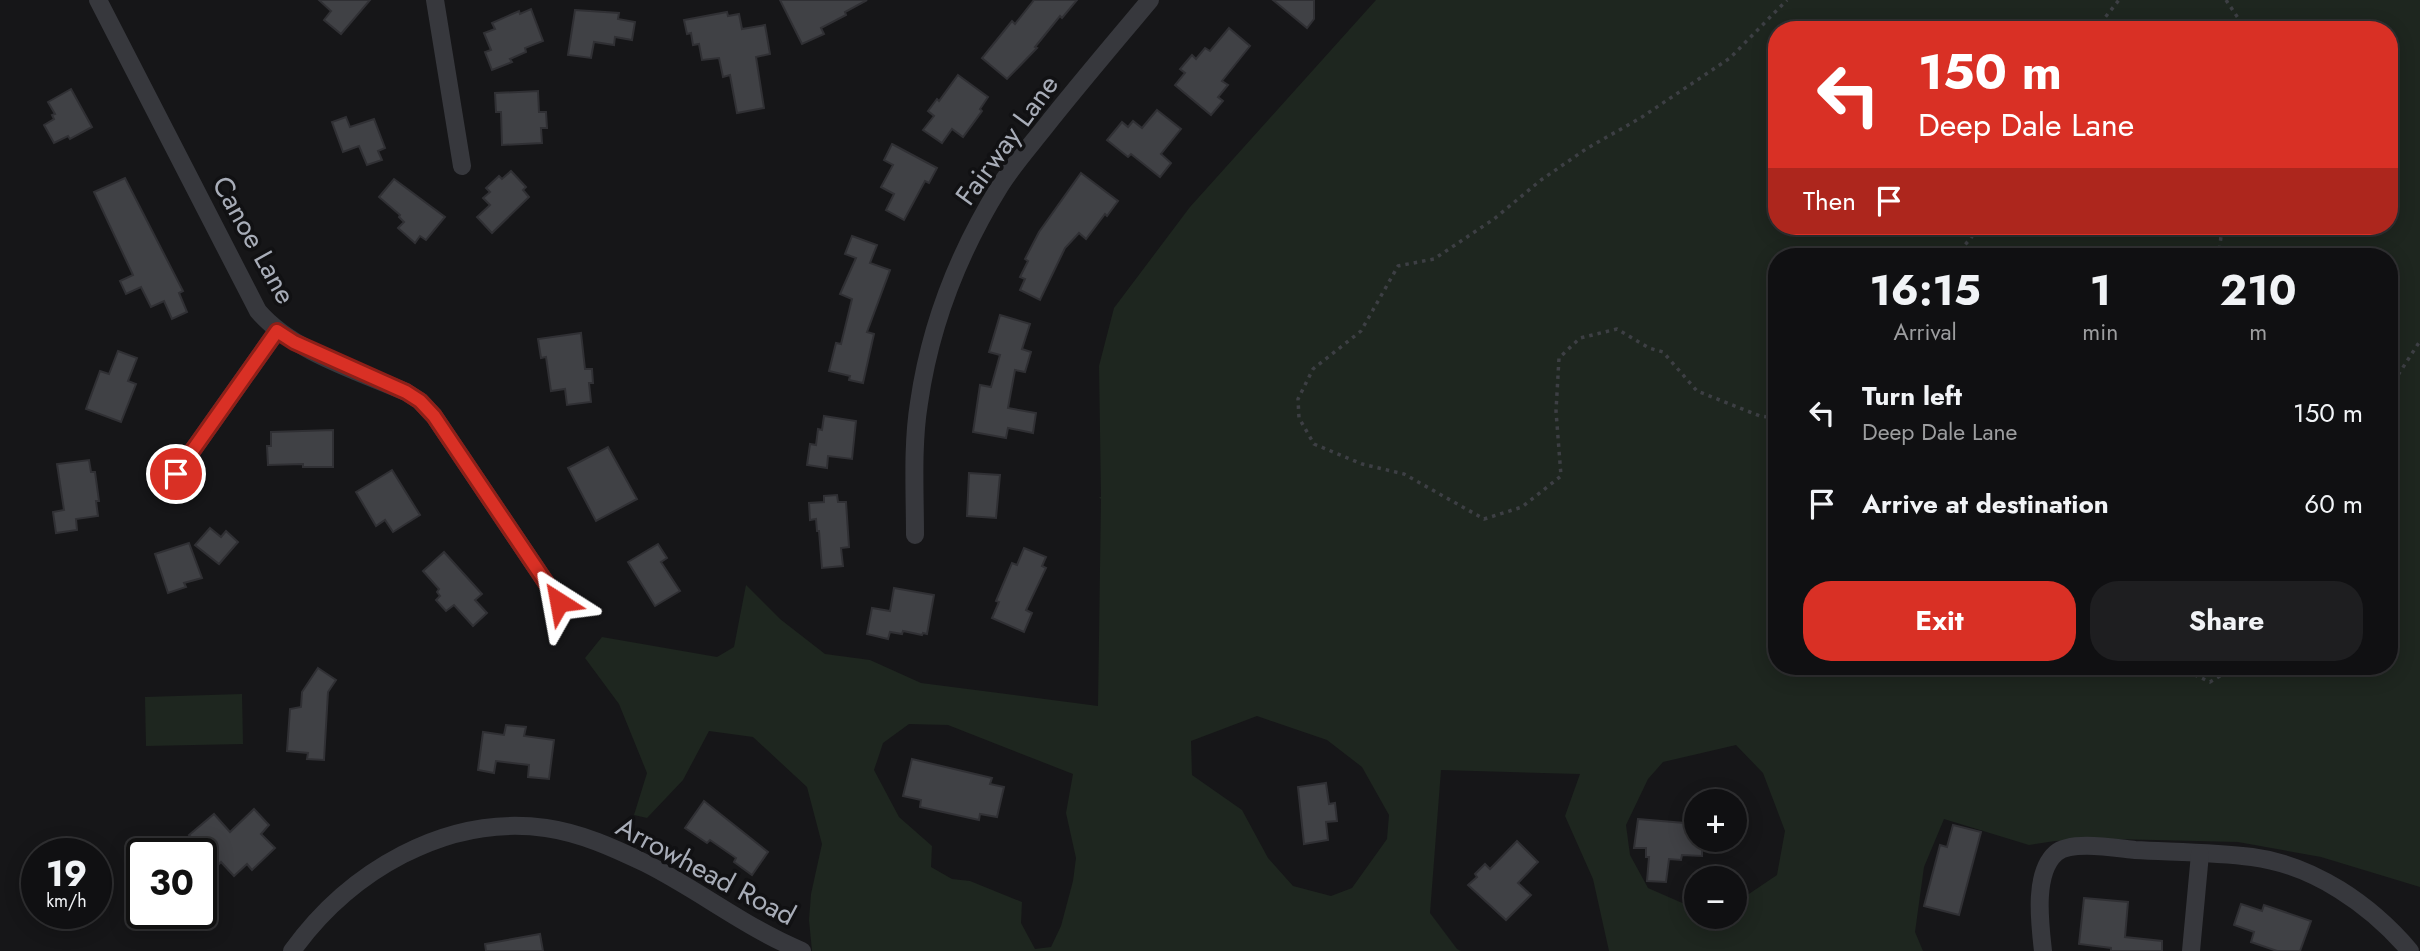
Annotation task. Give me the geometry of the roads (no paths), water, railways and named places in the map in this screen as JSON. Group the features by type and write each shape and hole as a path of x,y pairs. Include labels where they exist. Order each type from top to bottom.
{"street":[{"name":"Canoe Lane","path":"98,0 257,312 277,331 294,342 406,392 420,401 434,416 559,602"},
{"path":"435,0 462,166"},
{"name":"Fairway Lane","path":"915,536 918,405 929,348 956,268 973,232 1014,166 1150,0"},
{"path":"176,474 277,331"},
{"name":"Arrowhead Road","path":"292,951 305,932 339,896 373,870 434,841 504,826 565,831 608,846 668,876 779,941 802,951"},
{"path":"2043,951 2040,913 2042,877 2046,865 2063,849 2093,847 2252,857 2279,863 2317,877 2339,889 2367,910 2410,951"},
{"path":"2190,951 2200,854"}]}
